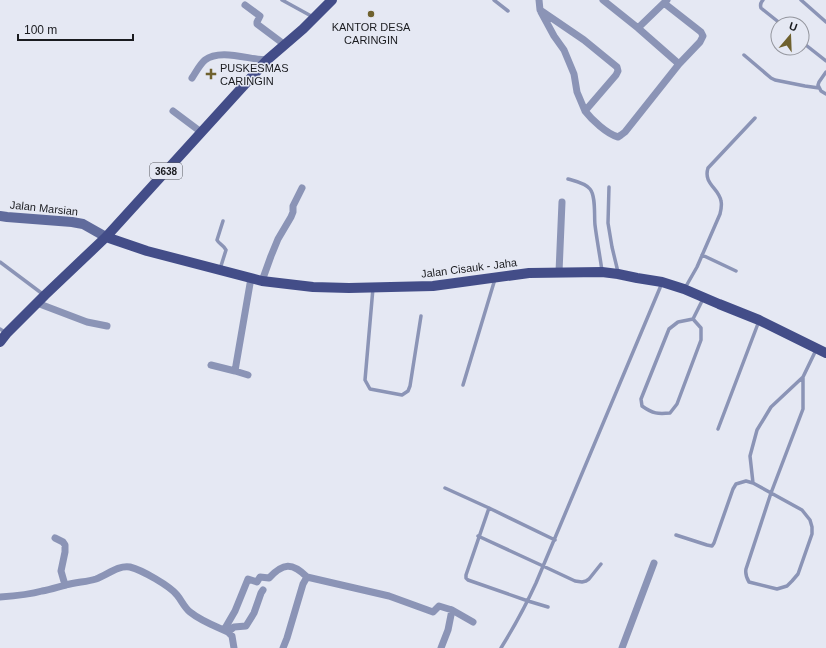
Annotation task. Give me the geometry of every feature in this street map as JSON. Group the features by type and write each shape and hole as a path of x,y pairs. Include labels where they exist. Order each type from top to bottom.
{"main road":[{"name":"3638","path":"0,342 4,331 37,303 106,237 267,60 332,0"},
{"name":"Jalan Cisauk - Jaha","path":"106,237 147,251 262,281 313,287 433,286 530,273 602,272 618,274 662,282 684,289 760,320 821,351"}],"street":[{"path":"539,0 540,10 554,36 564,50 574,74 577,92 585,111 590,117 610,133 618,137 625,132 679,64 703,39 702,34 665,1 638,28"},
{"path":"605,0 679,64"},
{"path":"245,5 260,16 257,24 285,45"},
{"path":"540,10 584,40 618,69 616,75 585,111"},
{"path":"192,78 204,61 214,56 239,56 267,60"},
{"path":"173,111 202,132"},
{"path":"262,281 278,239 291,217 293,206 302,188"},
{"path":"559,272 562,202"},
{"name":"Jalan Marsian","path":"0,216 83,224 106,237"},
{"path":"235,371 250,278"},
{"path":"37,303 86,322 107,326"},
{"path":"211,365 248,375"},
{"path":"54,538 63,542 65,545 61,571 65,585"},
{"path":"622,648 654,563"},
{"path":"226,631 248,579 257,582 260,577 269,578 276,570 284,566 301,570 307,577 389,596 433,612 440,606 452,610 473,622"},
{"path":"0,597 16,596 43,591 95,579 119,568 130,567 172,589 188,610 226,631 232,636 234,648"},
{"path":"283,648 303,584 307,577"},
{"path":"226,631 234,627 246,626 254,613 263,590"},
{"path":"441,648 448,630 452,610"}],"lane":[{"path":"282,0 314,17"},
{"path":"494,0 508,11"},
{"path":"763,0 760,5 761,8 771,16"},
{"path":"801,0 826,22"},
{"path":"810,48 826,61"},
{"path":"744,55 775,80 819,88 826,94"},
{"path":"819,88 819,82 826,72"},
{"path":"684,289 697,268 722,207 719,194 706,176 708,168 755,118"},
{"path":"568,179 589,187 592,192 602,272"},
{"path":"608,186 608,223 618,274"},
{"path":"220,270 226,250 225,247 217,240 223,221"},
{"path":"702,255 736,271"},
{"path":"0,262 45,295"},
{"path":"463,385 495,278"},
{"path":"501,648 528,601 662,282"},
{"path":"373,287 365,380 370,389 402,395 408,390 410,386 421,316"},
{"path":"693,319 703,298"},
{"path":"693,319 701,328 701,340 677,404 670,413 659,414 650,411 642,406 641,399 669,330 678,322 693,319"},
{"path":"718,429 760,320"},
{"path":"753,483 750,456 757,430 771,406 804,377 821,351"},
{"path":"676,535 712,546 736,484 746,481 753,483 771,493 802,510 810,520 812,534 798,574 792,582 787,586 777,589 749,582 745,573 771,493 803,409 804,377"},
{"path":"445,488 554,540"},
{"path":"489,508 478,536 466,578 468,580 548,607"},
{"path":"478,536 575,582 582,582 589,579 600,564"}],"place":[{"name":"KANTOR DESA CARINGIN","path":"371,14"},
{"name":"PUSKESMAS CARINGIN","path":"211,74"}]}
